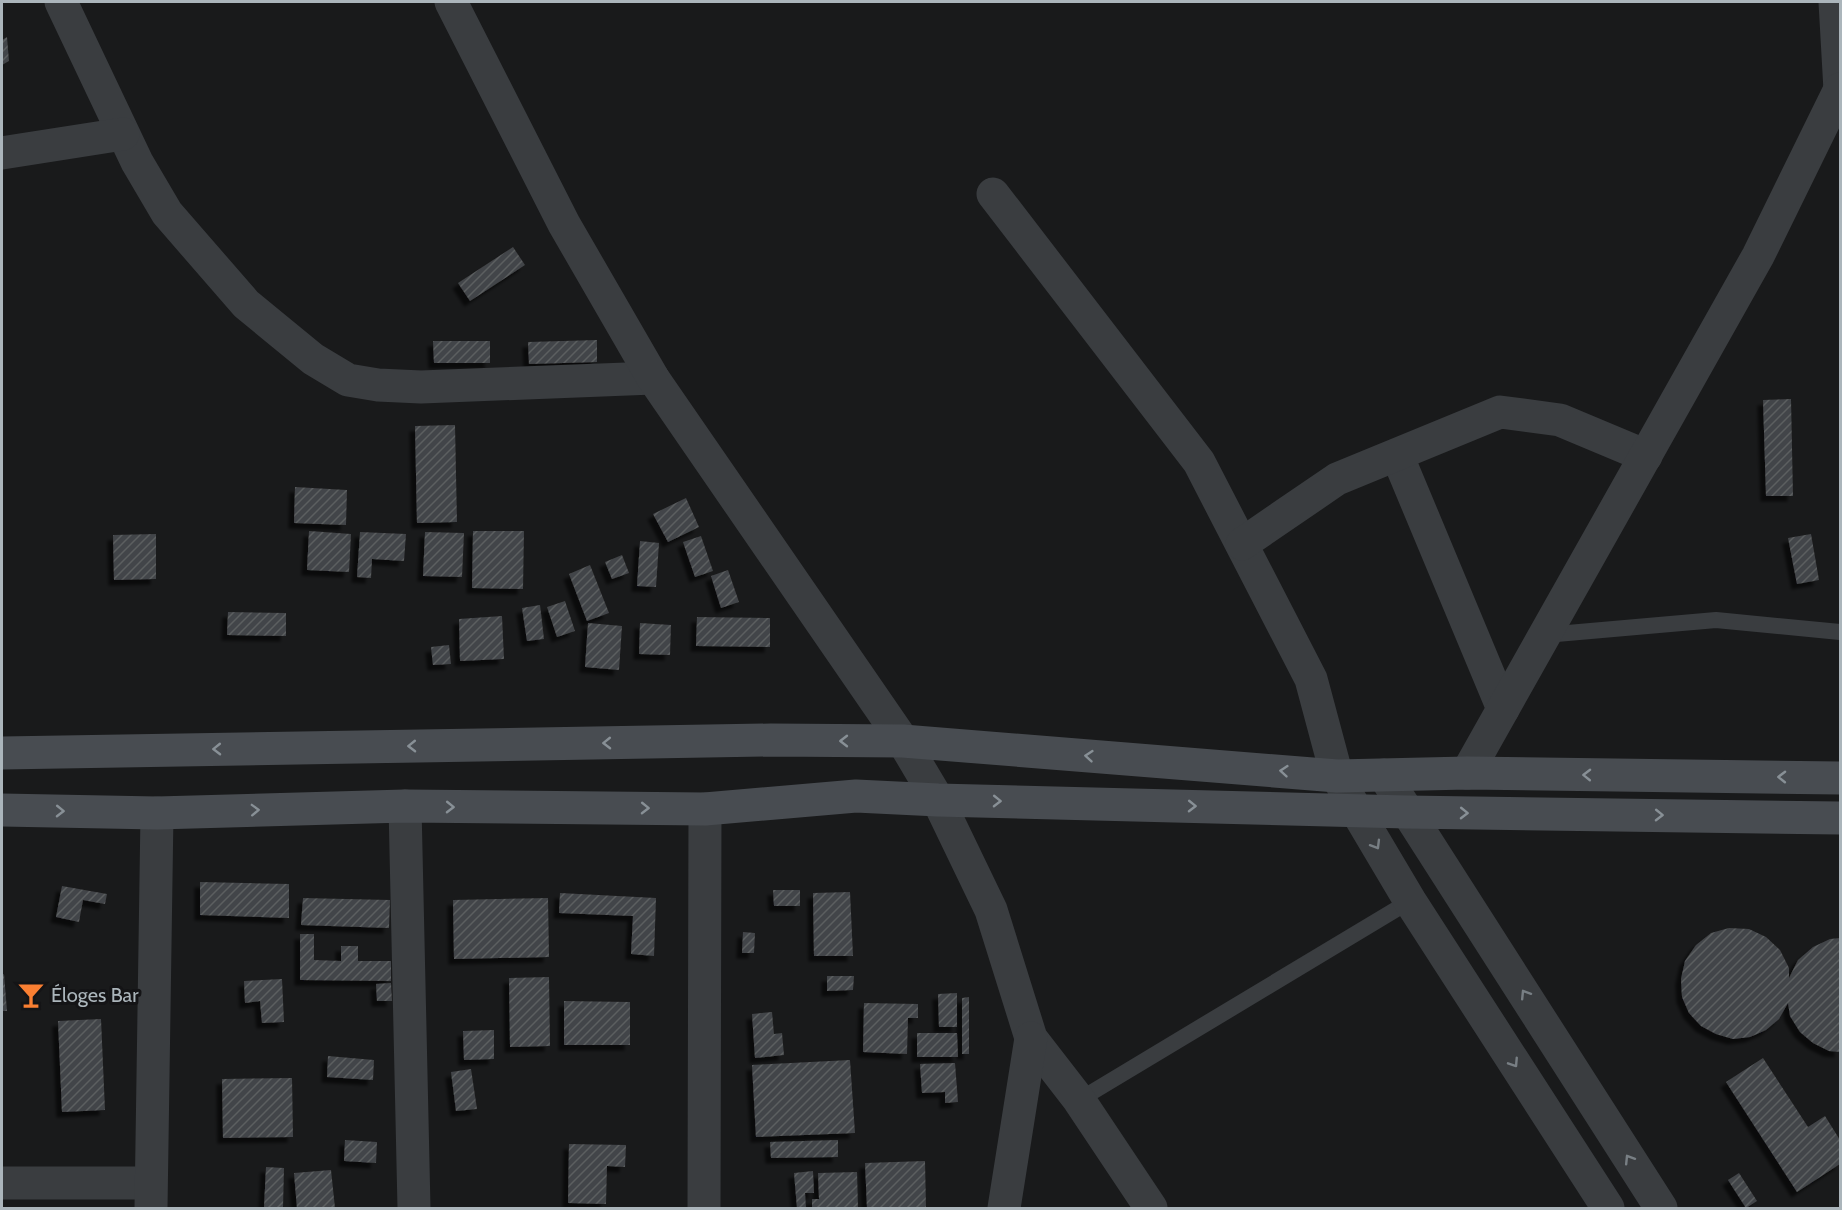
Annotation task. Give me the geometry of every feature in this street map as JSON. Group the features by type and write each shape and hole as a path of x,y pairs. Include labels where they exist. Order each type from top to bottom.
{"main road":[{"path":"2,753 771,740 903,741 1337,776 1467,773 1840,778"},
{"path":"2,810 157,813 405,806 705,809 856,796 1406,812 1840,818"}],"street":[{"path":"61,2 137,162 167,213 246,304 313,358 348,380 378,385 421,387 653,378"},
{"path":"451,2 564,224 653,378 903,741 938,800 991,910 1031,1038 1079,1100 1151,1209"},
{"path":"1467,773 1758,256 1840,89 1835,2"},
{"path":"2,153 123,134"},
{"path":"993,194 1199,462 1311,679 1337,776 1410,901 1608,1209"},
{"path":"1242,543 1337,480 1500,412 1560,420 1646,456"},
{"path":"1397,455 1503,709"},
{"path":"1384,775 1660,1209"},
{"path":"405,806 414,1209"},
{"path":"704,1209 705,809"},
{"path":"2,1184 150,1196 157,813"},
{"path":"1004,1209 1031,1038"}],"lane":[{"path":"1545,635 1716,620 1840,632"},
{"path":"1079,1100 1410,901"}],"building":[{"path":"7,37 9,61 2,65 2,40"},
{"path":"513,247 525,265 470,301 458,283"},
{"path":"597,340 597,362 529,364 528,342"},
{"path":"433,341 490,341 490,363 434,363"},
{"path":"1791,399 1793,496 1766,496 1763,400"},
{"path":"455,425 457,522 417,523 415,426"},
{"path":"295,487 347,490 346,525 294,523"},
{"path":"686,498 699,527 668,542 653,514"},
{"path":"309,531 351,534 349,572 307,570"},
{"path":"473,531 524,531 523,589 472,588"},
{"path":"360,532 406,534 404,561 372,559 371,578 357,577"},
{"path":"425,532 464,533 462,577 423,576"},
{"path":"156,534 156,579 114,580 113,535"},
{"path":"1811,534 1819,580 1797,584 1788,538"},
{"path":"701,536 713,571 695,577 683,542"},
{"path":"640,541 659,543 656,587 637,586"},
{"path":"622,555 629,573 612,579 605,562"},
{"path":"590,565 609,613 587,621 569,574"},
{"path":"728,570 739,602 721,608 711,576"},
{"path":"565,601 575,631 557,637 547,607"},
{"path":"540,605 544,639 527,641 522,608"},
{"path":"228,612 286,613 286,636 227,635"},
{"path":"502,616 504,659 460,661 459,619"},
{"path":"697,617 770,618 770,647 696,646"},
{"path":"588,623 622,626 619,670 585,667"},
{"path":"640,623 671,625 670,655 639,654"},
{"path":"449,645 451,664 433,665 431,647"},
{"path":"200,882 289,884 289,918 200,915"},
{"path":"62,886 107,894 105,904 83,900 79,922 56,917"},
{"path":"773,890 800,890 800,906 774,906"},
{"path":"850,892 853,956 814,956 813,893"},
{"path":"560,893 656,898 654,956 631,954 633,916 559,913"},
{"path":"303,898 390,900 389,928 301,925"},
{"path":"548,898 549,957 454,959 453,900"},
{"path":"1729,928 1749,929 1766,937 1780,950 1789,968 1789,978 1798,960 1813,947 1830,939 1840,938 1840,1052 1829,1051 1813,1043 1800,1032 1790,1016 1788,1003 1779,1019 1766,1030 1750,1037 1733,1039 1701,1026 1689,1013 1682,997 1681,979 1685,961 1696,945 1711,933"},
{"path":"743,932 755,933 754,953 742,953"},
{"path":"300,934 314,934 314,960 341,961 341,946 358,946 358,961 391,961 391,981 300,980"},
{"path":"4,974 7,1011 2,1011 2,975"},
{"path":"827,976 854,976 853,990 827,991"},
{"path":"549,977 550,1046 510,1047 509,978"},
{"path":"282,979 284,1022 262,1023 260,1001 245,1003 244,981"},
{"path":"391,983 392,1001 377,1001 376,984"},
{"path":"957,993 957,1027 939,1027 938,994"},
{"path":"969,997 969,1054 962,1054 962,998"},
{"path":"564,1001 630,1002 630,1045 564,1045"},
{"path":"864,1003 918,1004 918,1018 908,1018 907,1054 863,1052"},
{"path":"772,1012 774,1034 782,1033 784,1055 755,1058 752,1014"},
{"path":"101,1019 105,1110 62,1112 58,1021"},
{"path":"494,1030 494,1059 464,1060 463,1031"},
{"path":"917,1033 957,1033 958,1057 917,1057"},
{"path":"328,1056 374,1060 373,1080 327,1077"},
{"path":"1763,1058 1808,1127 1825,1116 1840,1140 1840,1164 1797,1192 1726,1082"},
{"path":"850,1060 855,1133 756,1137 752,1065"},
{"path":"955,1063 958,1102 945,1103 945,1092 922,1093 920,1064"},
{"path":"471,1069 477,1109 456,1111 451,1072"},
{"path":"292,1078 293,1137 223,1138 222,1079"},
{"path":"345,1140 377,1142 376,1163 344,1161"},
{"path":"838,1140 838,1157 771,1158 770,1142"},
{"path":"569,1144 626,1145 625,1167 607,1166 606,1204 568,1203"},
{"path":"925,1161 926,1208 867,1208 865,1163"},
{"path":"266,1167 284,1168 283,1208 264,1208"},
{"path":"331,1170 335,1208 297,1208 294,1173"},
{"path":"813,1171 814,1193 805,1193 806,1208 797,1208 794,1173"},
{"path":"857,1172 858,1208 812,1208 812,1199 819,1199 818,1173"},
{"path":"1739,1173 1757,1201 1746,1208 1728,1180"}],"place":[{"name":"Éloges Bar","path":"31,995"}]}
